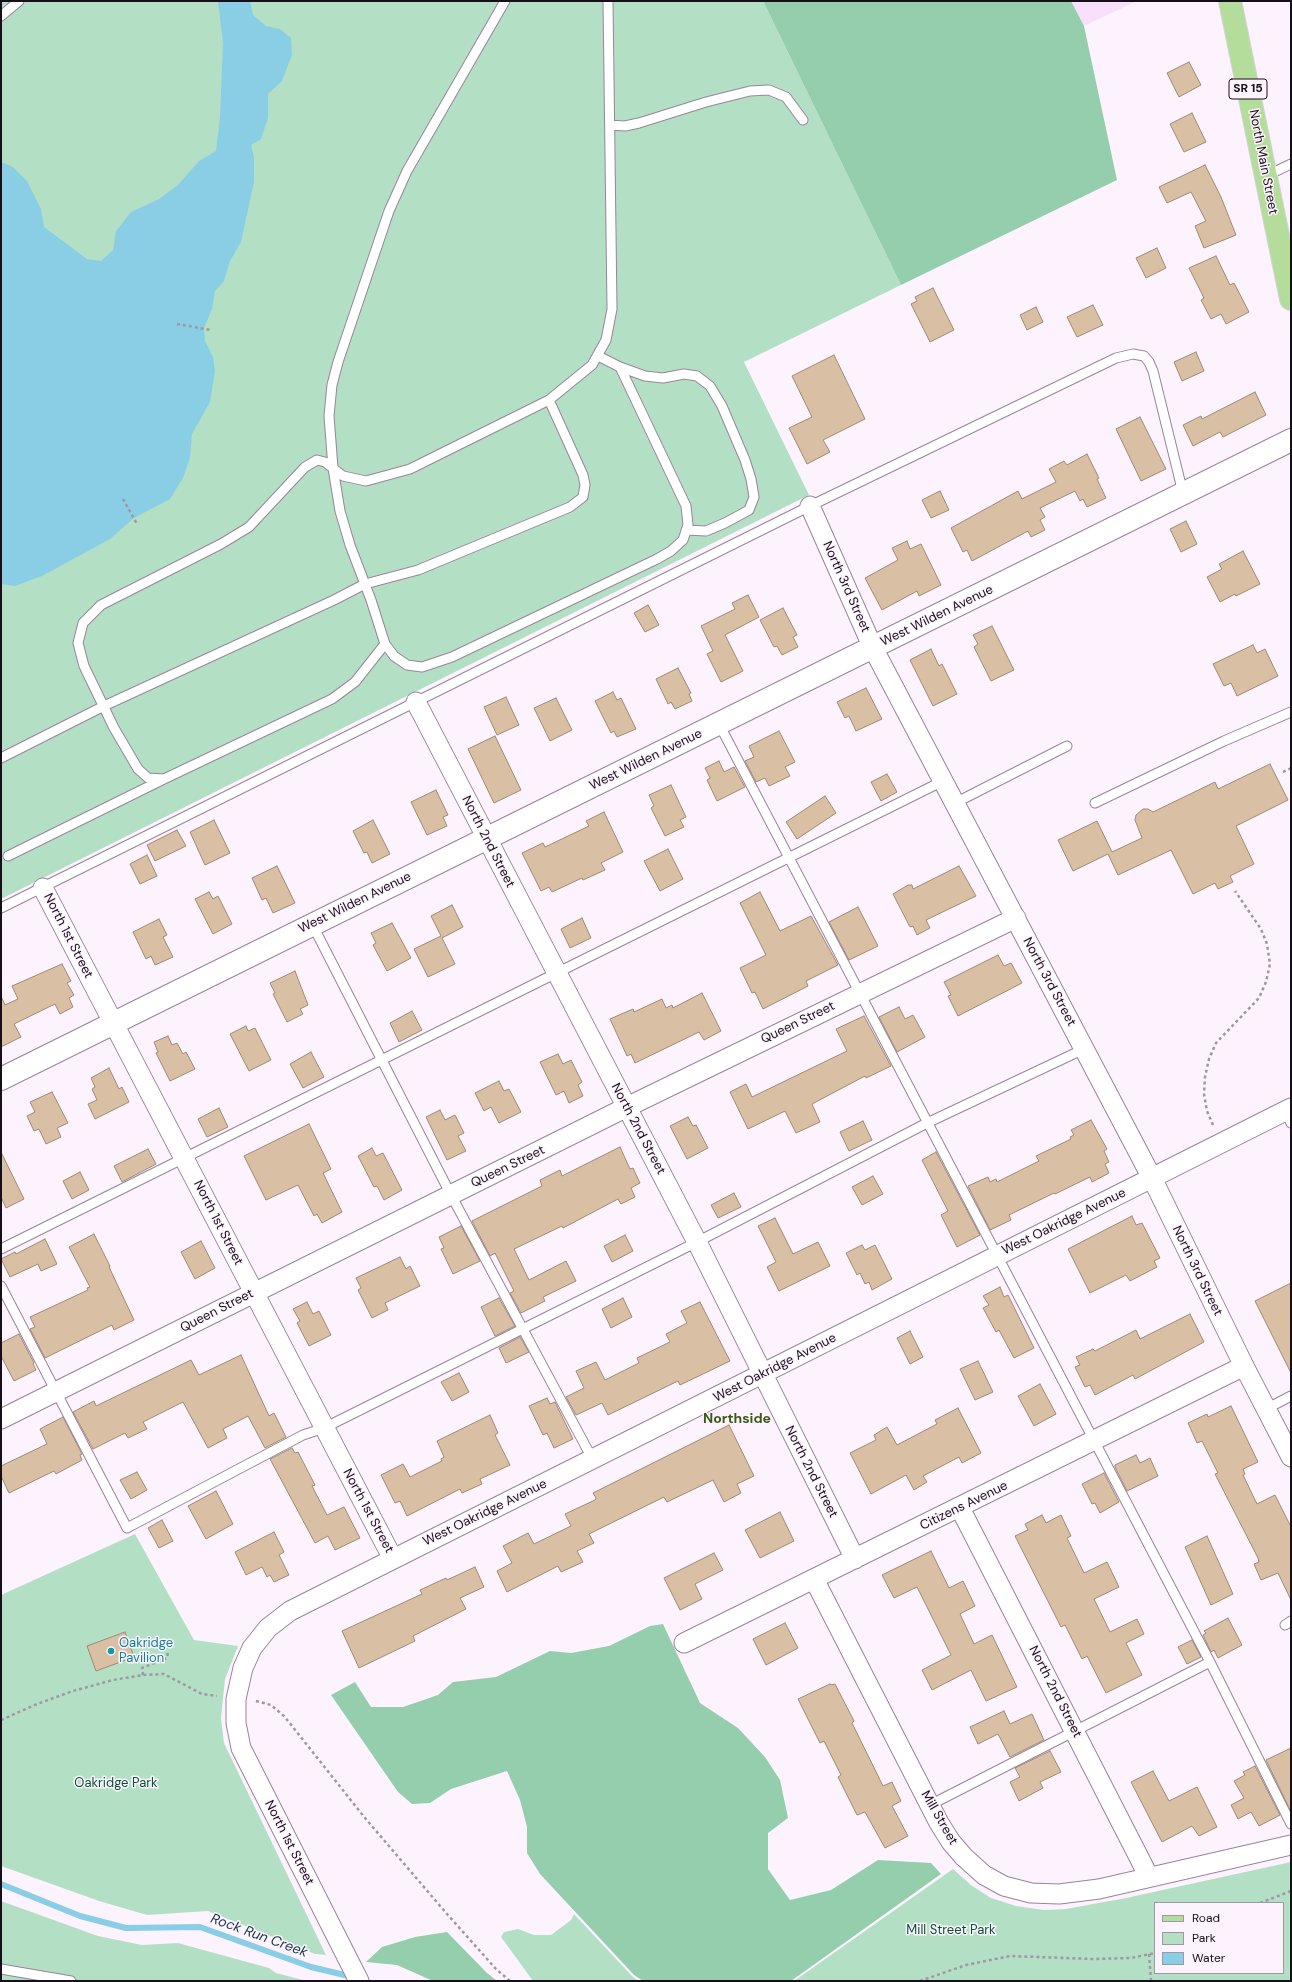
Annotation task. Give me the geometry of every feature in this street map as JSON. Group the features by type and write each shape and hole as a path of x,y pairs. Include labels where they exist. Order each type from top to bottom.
{"main road":[{"name":"North Main Street","path":"1230,1 1291,300"}],"street":[{"name":"West Wilden Avenue","path":"1,1079 113,1022 1183,495 1291,440"},
{"name":"North 3rd Street","path":"810,506 873,648 1152,1178 1244,1366 1291,1457"},
{"name":"North 2nd Street","path":"416,702 556,973 698,1242 762,1374 855,1558"},
{"name":"North 1st Street","path":"43,888 393,1559"},
{"name":"Queen Street","path":"1,1418 626,1107 1016,918"},
{"name":"West Oakridge Avenue","path":"236,1699 243,1668 252,1648 268,1628 290,1611 593,1460 997,1255 1152,1178 1289,1114"},
{"name":"Citizens Avenue","path":"684,1643 814,1578 960,1508 1244,1366"},
{"name":"North 2nd Street","path":"960,1508 1149,1877"},
{"name":"Mill Street","path":"814,1578 951,1842 964,1857 984,1875 1004,1886 1031,1893 1059,1894 1099,1889 1291,1846"},
{"name":"North 1st Street","path":"236,1699 236,1723 241,1748 359,1981"}],"lane":[{"path":"1,16 19,1"},
{"path":"504,1 407,171 389,211 338,362 332,385 329,416 333,468 340,511 350,545 385,644 394,656 407,665 422,667 452,657 657,559 671,551 683,540 688,525 686,506 620,367"},
{"path":"164,779 148,778 138,769 114,728 84,666 78,643 83,623 101,605 221,544 250,527 305,467 317,460 326,462 343,476 366,481 410,469 549,400 592,365 598,356 606,340 612,309 608,1"},
{"path":"610,125 625,126 639,123 706,102 750,91 770,90 786,97 803,120"},
{"path":"1266,176 1291,164"},
{"path":"1,908 810,506 1116,358 1133,354 1144,356 1149,362 1153,371 1183,495"},
{"path":"598,356 620,367 651,377 663,378 684,374 697,376 710,386 722,406 745,460 751,479 754,497 749,510 706,531 686,530"},
{"path":"1,758 104,706 334,600 365,584 418,570 570,507 583,497 585,485 583,475 549,400"},
{"path":"8,856 164,779 332,699 355,682 385,644"},
{"path":"1094,803 1224,741 1291,712"},
{"path":"719,724 790,858 926,1123 997,1255 1210,1662 1291,1824"},
{"path":"955,803 1067,746"},
{"path":"1,1248 943,781"},
{"path":"312,924 383,1059 451,1195 524,1328 593,1460"},
{"path":"1,1286 127,1528 303,1435 324,1428 698,1242 926,1123 1084,1049"},
{"path":"1266,1409 1291,1396"},
{"path":"930,1804 1210,1662"},
{"path":"1,1969 71,1981"}],"path":[{"path":"177,324 211,330"},
{"path":"123,498 137,524"},
{"path":"1283,772 1291,768"},
{"path":"1213,1124 1207,1111 1204,1094 1205,1077 1210,1059 1216,1043 1259,998 1266,982 1270,964 1267,944 1261,929 1235,891"},
{"path":"143,1675 142,1668 167,1658 168,1652"},
{"path":"1262,1902 1291,1890"},
{"path":"920,1981 966,1965 1010,1956 1092,1959 1131,1958 1154,1953"},
{"path":"1149,1954 1151,1981"}],"shaded area":[{"path":"1071,1 1137,1 1084,26"}],"green space":[{"path":"1,1 763,1 901,285 744,362 809,495 1,899"},
{"path":"763,1 1071,1 1084,26 1117,180 901,285"},
{"name":"Oakridge Park","path":"135,1534 194,1640 238,1646 225,1679 221,1718 224,1743 326,1955 315,1954 208,1911 147,1915 99,1901 1,1866 1,1595"},
{"path":"663,1624 700,1703 738,1728 765,1757 780,1780 788,1818 768,1833 768,1869 790,1900 831,1890 878,1860 931,1863 941,1874 791,1981 643,1981 634,1975 540,1874 527,1853 527,1827 520,1800 507,1771 451,1789 430,1803 412,1804 398,1792 331,1695 355,1682 371,1707 403,1707 438,1695 453,1682 496,1677 550,1651 571,1653 609,1646 650,1626"},
{"name":"Mill Street Park","path":"1291,1862 1291,1981 794,1981 953,1869 971,1885 991,1898 1016,1906 1044,1910 1066,1909 1126,1898"},
{"path":"1,1901 98,1936 142,1945 178,1943 269,1968 276,1973 307,1981 1,1981"},
{"path":"574,1914 638,1981 533,1981 501,1937 504,1932 518,1929 534,1935 551,1935 571,1920"},
{"path":"447,1932 487,1973 497,1981 433,1981 397,1965 366,1962 382,1947 415,1937"}],"water":[{"path":"218,1 250,1 253,15 266,26 280,29 291,38 292,55 282,81 268,94 268,118 261,139 251,145 254,157 254,182 241,242 230,261 224,281 215,291 212,309 204,328 205,341 213,357 215,371 210,402 192,434 190,458 183,478 170,499 134,518 110,539 42,576 15,586 1,584 1,162 13,167 27,181 41,209 44,227 87,259 101,261 113,250 116,231 131,212 159,199 178,185 199,161 216,151 220,117 223,43"}],"building":[{"path":"1189,62 1201,85 1179,97 1167,73"},
{"path":"1192,113 1206,142 1184,152 1170,124"},
{"path":"1205,165 1221,197 1236,235 1204,248 1195,226 1206,221 1191,192 1167,203 1159,187"},
{"path":"1157,248 1166,268 1146,278 1136,258"},
{"path":"1216,256 1230,285 1234,283 1249,312 1226,324 1221,314 1211,319 1201,300 1204,298 1189,268"},
{"path":"933,288 954,330 930,342 911,304 917,301 915,297"},
{"path":"1093,305 1103,325 1077,337 1067,317"},
{"path":"1036,307 1043,322 1027,330 1020,315"},
{"path":"1196,352 1204,371 1182,381 1174,362"},
{"path":"834,355 865,419 823,440 830,452 807,464 789,428 812,417 792,376"},
{"path":"1255,392 1266,415 1223,437 1220,432 1193,446 1183,425 1201,416 1202,419"},
{"path":"1140,417 1166,469 1141,481 1116,429"},
{"path":"1087,454 1099,478 1097,479 1106,498 1087,507 1083,499 1080,501 1075,491 1040,508 1045,517 1040,520 1045,530 1031,537 1028,531 972,561 967,550 963,552 951,528 1018,491 1022,499 1056,482 1049,469 1064,461 1067,465"},
{"path":"940,491 949,510 931,518 922,500"},
{"path":"1186,521 1197,544 1181,552 1170,529"},
{"path":"907,541 910,549 921,544 941,585 919,596 917,591 882,610 865,578 898,560 892,548"},
{"path":"1243,551 1260,584 1220,602 1207,577 1222,569 1219,564"},
{"path":"748,595 759,617 725,635 743,671 721,682 707,654 713,651 701,626 735,609 732,603"},
{"path":"648,605 659,625 645,632 634,613"},
{"path":"783,608 797,635 793,637 798,647 782,655 777,646 774,647 760,620"},
{"path":"992,626 1014,670 991,681 974,647 978,644 973,635"},
{"path":"1253,645 1257,653 1265,649 1278,676 1237,696 1231,683 1224,686 1213,664"},
{"path":"931,649 939,666 942,664 957,694 933,706 910,660"},
{"path":"678,668 691,693 689,694 692,701 675,709 671,702 668,704 656,679"},
{"path":"866,688 882,719 856,731 849,716 845,718 837,702"},
{"path":"613,692 617,700 621,698 636,729 617,737 614,731 611,733 595,701"},
{"path":"506,697 519,725 497,735 484,707"},
{"path":"556,698 572,730 550,741 534,708"},
{"path":"779,731 795,762 785,767 790,776 769,786 765,778 756,782 745,761 754,757 749,746"},
{"path":"495,736 521,790 494,803 468,749"},
{"path":"719,761 724,772 734,767 745,787 717,801 707,780 710,778 705,768"},
{"path":"1270,764 1288,800 1236,826 1254,864 1230,876 1233,882 1218,889 1215,883 1193,894 1171,850 1118,875 1108,854 1073,871 1058,840 1097,821 1112,852 1142,838 1135,820 1136,815 1143,809 1148,809 1153,812 1215,782 1218,789"},
{"path":"887,774 897,792 881,801 871,782"},
{"path":"671,785 686,817 680,820 684,827 665,836 651,808 654,806 649,795"},
{"path":"436,790 448,815 443,817 447,826 427,835 411,802"},
{"path":"825,796 836,813 797,839 786,822"},
{"path":"604,812 623,852 601,863 605,870 583,880 582,878 552,892 549,887 541,891 522,853 543,843 545,847 589,826 586,821"},
{"path":"214,820 230,853 205,865 190,832"},
{"path":"373,820 390,854 372,863 367,852 364,853 353,831"},
{"path":"177,830 186,846 155,861 147,845"},
{"path":"668,849 683,879 660,891 644,861"},
{"path":"147,855 157,876 140,884 130,864"},
{"path":"277,866 295,903 273,913 266,898 262,900 252,878"},
{"path":"959,866 976,896 926,920 930,928 917,935 913,926 910,927 893,894 908,885 912,885 913,889"},
{"path":"209,892 213,899 218,896 232,924 213,934 195,899"},
{"path":"760,892 780,931 811,916 838,965 806,981 808,986 763,1009 755,992 752,993 740,968 766,955 740,903"},
{"path":"452,905 463,927 442,938 455,964 428,977 414,949 441,936 431,916"},
{"path":"858,907 878,946 849,960 829,922"},
{"path":"582,918 591,938 570,948 561,929"},
{"path":"159,919 167,935 163,937 173,957 155,965 151,956 146,959 133,932"},
{"path":"392,923 411,958 387,971 373,945 376,943 371,933"},
{"path":"998,955 1004,966 1011,963 1022,983 958,1016 948,996 951,995 944,982"},
{"path":"62,964 71,981 67,983 74,995 69,998 73,1007 60,1014 55,1004 14,1024 21,1037 1,1047 1,996 5,1005 18,999 12,986"},
{"path":"295,971 308,1005 300,1009 303,1014 287,1022 273,994 275,993 270,983"},
{"path":"702,993 721,1031 704,1040 699,1032 635,1063 631,1054 627,1056 610,1019 633,1009 634,1012 662,999 666,1008 672,1005 673,1008"},
{"path":"899,1007 905,1019 913,1015 925,1037 897,1052 879,1017"},
{"path":"412,1011 422,1030 399,1042 390,1023"},
{"path":"864,1016 891,1066 866,1078 865,1076 812,1104 820,1122 796,1133 785,1111 748,1129 730,1092 746,1084 752,1097 847,1051 836,1029"},
{"path":"246,1026 248,1031 255,1028 271,1060 249,1071 230,1034"},
{"path":"168,1036 172,1045 177,1043 183,1054 186,1052 195,1069 170,1081 156,1053 158,1052 154,1042"},
{"path":"311,1052 324,1077 303,1088 290,1064"},
{"path":"558,1054 563,1064 571,1060 582,1082 578,1085 583,1096 569,1103 564,1091 556,1095 540,1062"},
{"path":"109,1068 119,1089 122,1087 129,1102 95,1119 88,1104 97,1100 92,1089 95,1087 91,1078"},
{"path":"499,1081 504,1091 509,1089 521,1112 499,1123 491,1107 484,1111 475,1093"},
{"path":"52,1092 68,1123 57,1128 61,1137 46,1144 39,1129 34,1131 27,1116 35,1112 30,1102"},
{"path":"219,1108 228,1127 207,1137 198,1119"},
{"path":"440,1110 445,1120 455,1115 464,1133 458,1136 466,1151 447,1160 426,1117"},
{"path":"688,1117 693,1126 696,1125 708,1148 687,1159 670,1126"},
{"path":"1091,1120 1107,1149 1104,1151 1109,1162 1105,1164 1109,1173 1092,1182 1090,1177 1055,1194 1054,1193 1009,1215 1011,1220 990,1230 968,1186 988,1177 990,1182 996,1179 997,1182 1039,1161 1036,1156 1071,1139 1070,1137 1074,1135 1071,1130"},
{"path":"863,1121 872,1140 849,1151 840,1132"},
{"path":"309,1124 331,1169 323,1173 342,1212 322,1223 317,1214 314,1216 298,1185 266,1200 244,1156"},
{"path":"620,1147 630,1169 633,1168 640,1183 631,1188 635,1197 621,1204 618,1199 563,1228 562,1226 514,1249 529,1280 566,1261 576,1281 543,1297 545,1301 521,1313 510,1293 514,1291 495,1253 490,1256 472,1221 542,1186 540,1180 560,1170 562,1176"},
{"path":"372,1148 376,1156 383,1153 402,1190 384,1200 377,1186 374,1187 358,1156"},
{"path":"148,1149 156,1164 122,1182 114,1166"},
{"path":"1,1152 24,1199 6,1208 1,1197"},
{"path":"936,1152 980,1235 957,1247 941,1215 948,1211 922,1160"},
{"path":"80,1172 89,1190 72,1199 63,1181"},
{"path":"873,1176 883,1194 862,1205 852,1187"},
{"path":"734,1193 741,1207 718,1218 711,1205"},
{"path":"1132,1216 1136,1225 1142,1223 1160,1258 1154,1261 1157,1267 1130,1281 1126,1275 1090,1293 1068,1249"},
{"path":"775,1218 793,1254 818,1242 830,1266 779,1291 767,1267 776,1262 758,1226"},
{"path":"461,1226 480,1261 453,1274 441,1249 444,1248 439,1237"},
{"path":"94,1234 134,1320 114,1330 112,1325 45,1358 30,1329 35,1327 30,1317 88,1290 87,1288 90,1287 69,1247"},
{"path":"625,1235 633,1251 612,1262 604,1246"},
{"path":"45,1239 57,1264 41,1271 38,1264 10,1277 1,1259 15,1252 16,1254"},
{"path":"201,1241 215,1268 195,1279 181,1252"},
{"path":"862,1245 865,1250 875,1245 892,1279 872,1290 869,1282 865,1284 860,1273 857,1275 846,1253"},
{"path":"400,1257 406,1269 410,1266 420,1286 385,1303 388,1310 372,1318 358,1290 361,1288 356,1278"},
{"path":"1291,1283 1291,1373 1255,1301"},
{"path":"1000,1287 1004,1297 1008,1295 1034,1348 1014,1358 999,1330 996,1332 983,1308 989,1305 983,1296"},
{"path":"499,1298 515,1326 495,1336 481,1307"},
{"path":"623,1298 632,1317 611,1328 602,1309"},
{"path":"307,1302 313,1314 319,1311 331,1335 309,1346 297,1323 300,1321 293,1309"},
{"path":"700,1302 730,1361 680,1385 678,1381 608,1415 602,1403 576,1415 566,1397 584,1388 576,1371 596,1362 605,1380 639,1363 637,1358 670,1342 666,1334 687,1323 681,1311"},
{"path":"1190,1314 1204,1342 1135,1379 1133,1375 1095,1395 1090,1385 1085,1387 1075,1367 1080,1365 1076,1357 1093,1349 1095,1351 1136,1330 1140,1339"},
{"path":"910,1331 923,1357 910,1364 897,1338"},
{"path":"19,1334 36,1370 14,1381 1,1356 1,1343"},
{"path":"520,1337 529,1352 506,1363 499,1348"},
{"path":"241,1355 269,1416 274,1413 286,1437 265,1448 248,1416 223,1429 227,1438 208,1448 183,1402 143,1422 147,1429 128,1438 125,1433 93,1449 73,1412 94,1401 96,1406 191,1360 199,1375"},
{"path":"978,1361 993,1392 975,1400 960,1369"},
{"path":"459,1373 469,1392 452,1401 441,1382"},
{"path":"1040,1384 1056,1414 1034,1426 1018,1396"},
{"path":"547,1398 550,1404 555,1402 573,1439 554,1448 547,1433 543,1435 529,1406"},
{"path":"1231,1406 1258,1462 1243,1469 1245,1474 1243,1475 1257,1504 1275,1495 1291,1527 1291,1600 1278,1573 1261,1580 1254,1564 1259,1562 1258,1558 1215,1474 1218,1473 1202,1441 1197,1443 1188,1423 1207,1414 1208,1417"},
{"path":"958,1408 981,1453 962,1463 959,1457 923,1476 927,1482 914,1490 906,1475 871,1494 850,1453 876,1440 874,1435 887,1427 897,1445 937,1424 935,1420"},
{"path":"490,1415 498,1433 495,1435 510,1465 480,1479 482,1484 462,1493 460,1489 407,1516 400,1501 395,1503 381,1475 403,1464 410,1477 442,1461 441,1459 444,1457 437,1441"},
{"path":"63,1417 82,1454 80,1455 82,1460 56,1474 54,1471 9,1493 1,1476 1,1466 47,1444 40,1429"},
{"path":"729,1425 754,1476 737,1484 741,1493 724,1502 713,1480 667,1502 664,1497 589,1534 594,1543 577,1551 583,1562 561,1572 558,1566 507,1592 497,1571 512,1563 503,1546 528,1533 534,1544 571,1526 565,1514 595,1500 596,1498 593,1493"},
{"path":"292,1448 295,1453 298,1452 315,1485 312,1486 327,1515 344,1507 360,1538 335,1550 328,1536 315,1543 270,1459"},
{"path":"1136,1455 1140,1463 1150,1458 1158,1476 1127,1491 1115,1465"},
{"path":"137,1472 147,1490 131,1499 120,1480"},
{"path":"1104,1473 1119,1502 1100,1513 1095,1503 1092,1504 1082,1484"},
{"path":"216,1491 233,1524 206,1539 188,1506"},
{"path":"780,1512 794,1541 760,1558 745,1530"},
{"path":"1042,1515 1046,1523 1061,1515 1071,1536 1067,1538 1084,1573 1107,1562 1119,1587 1094,1599 1110,1632 1137,1619 1144,1634 1126,1643 1142,1675 1106,1693 1087,1656 1082,1659 1065,1625 1061,1627 1015,1536 1028,1530 1025,1524"},
{"path":"162,1520 173,1541 159,1548 148,1528"},
{"path":"274,1532 284,1552 279,1555 289,1575 274,1582 270,1575 267,1577 262,1567 246,1575 235,1552"},
{"path":"1207,1536 1233,1594 1211,1605 1185,1547"},
{"path":"931,1551 949,1588 963,1581 975,1606 960,1614 974,1644 992,1635 1017,1687 986,1701 971,1670 932,1690 922,1670 951,1655 917,1587 894,1598 882,1575"},
{"path":"714,1553 723,1570 695,1584 702,1599 680,1610 664,1578"},
{"path":"475,1567 484,1587 460,1598 466,1609 413,1636 415,1641 359,1668 342,1631 422,1594 420,1590"},
{"path":"1228,1618 1242,1645 1218,1658 1214,1650 1211,1652 1203,1635 1206,1633 1204,1631"},
{"path":"785,1623 798,1648 766,1665 753,1639"},
{"name":"Oakridge Pavilion","path":"125,1632 134,1657 96,1671 87,1646"},
{"path":"1192,1640 1201,1657 1187,1664 1178,1647"},
{"path":"830,1684 835,1684 854,1721 852,1723 883,1786 892,1782 901,1801 892,1806 908,1836 885,1848 865,1812 857,1815 838,1777 841,1775 824,1741 820,1743 798,1699"},
{"path":"1004,1711 1010,1724 1032,1714 1044,1740 1010,1757 998,1734 978,1744 970,1727"},
{"path":"1291,1748 1291,1809 1290,1810 1266,1760"},
{"path":"1050,1751 1061,1772 1040,1782 1043,1788 1019,1801 1010,1782 1020,1777 1015,1768"},
{"path":"1255,1766 1280,1815 1259,1826 1251,1812 1238,1819 1231,1805 1244,1798 1234,1781 1245,1775 1243,1772"},
{"path":"1153,1771 1169,1801 1197,1787 1217,1827 1199,1836 1192,1826 1162,1842 1131,1782"}],"waterway":[{"name":"Rock Run Creek","path":"1,1884 80,1916 126,1928 200,1927 311,1967 353,1977"}],"place":[{"name":"Oakridge Pavilion","path":"111,1651"}],"district":[{"name":"Northside","path":"737,1419"}]}
